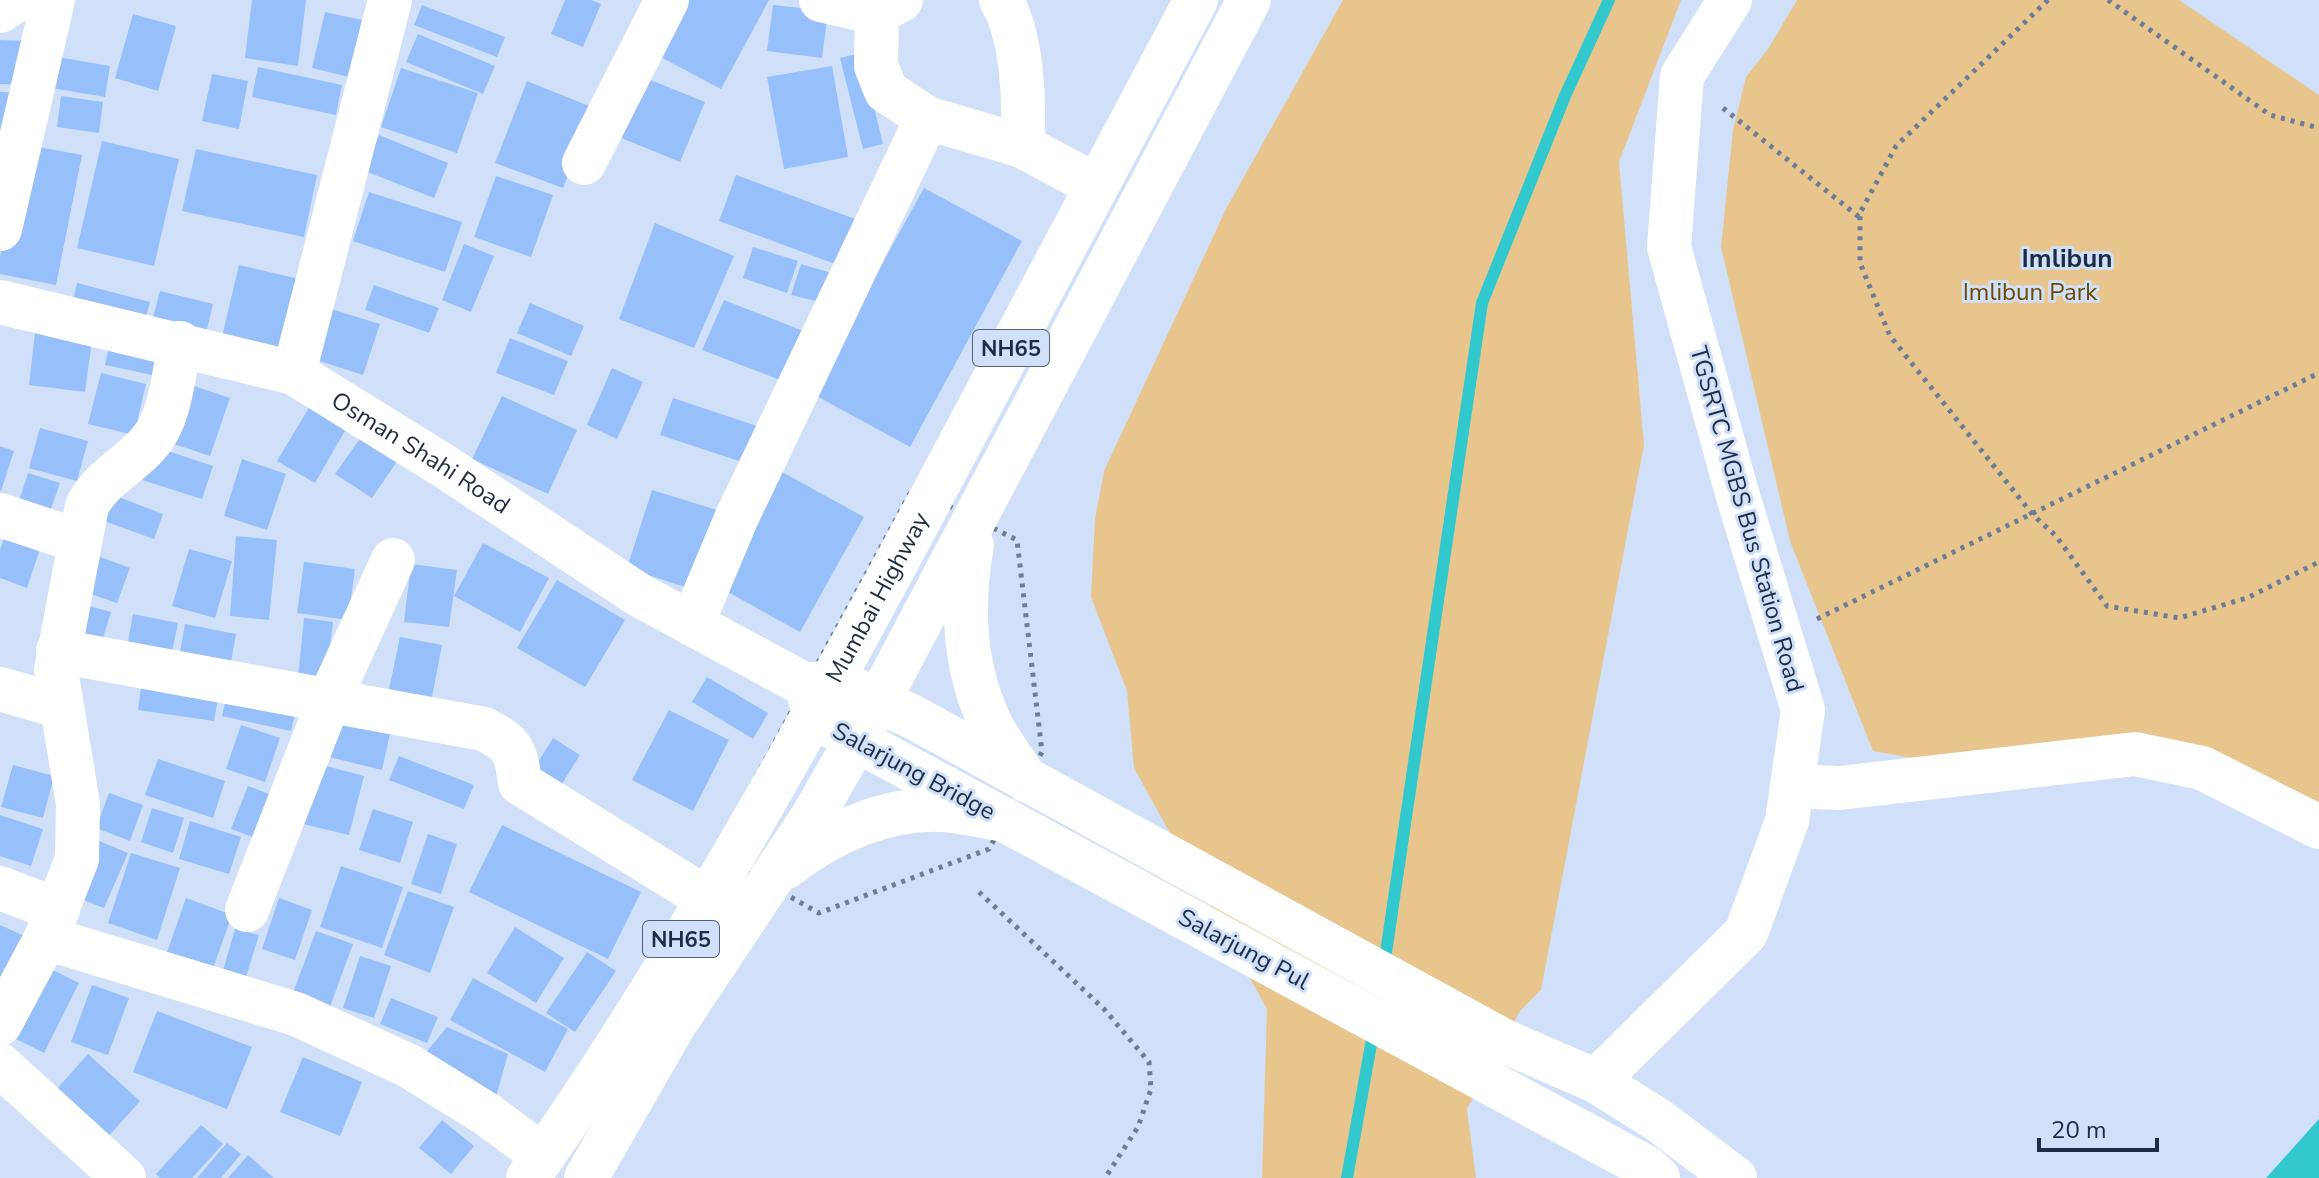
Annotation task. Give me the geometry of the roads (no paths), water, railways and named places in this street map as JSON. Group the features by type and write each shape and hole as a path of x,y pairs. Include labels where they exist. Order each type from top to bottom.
{"main road":[{"path":"0,11 16,0"},
{"path":"0,229 53,0"},
{"path":"294,373 390,0"},
{"path":"584,163 667,0"},
{"path":"821,0 886,4 876,66 886,91 927,118 1022,146 1097,186"},
{"path":"1001,0 1007,11 1021,79 1025,112 1022,146"},
{"name":"Mumbai Highway","path":"535,1167 581,1102 706,898 731,863 818,694 1196,0"},
{"name":"Mumbai Highway","path":"586,1178 674,1025 813,816 879,700 1249,0"},
{"name":"TGSRTC MGBS Bus Station Road","path":"1596,1081 1746,933 1787,821 1803,710 1737,493 1669,247 1682,76 1730,0"},
{"path":"692,624 736,519 927,118"},
{"name":"Osman Shahi Road","path":"0,302 180,343 294,373 444,466 639,595 818,694"},
{"path":"0,1024 52,924 77,859 78,804 59,706 58,651 87,506 97,486 150,443 164,419 180,343"},
{"path":"0,515 79,541"},
{"path":"976,519 964,588 969,656 990,723 1027,781"},
{"path":"247,910 330,698 393,560"},
{"path":"58,651 330,698 484,729 508,742 517,758 520,783 706,898"},
{"path":"0,689 59,706"},
{"name":"Salarjung Bridge","path":"818,694 879,700 1027,781"},
{"name":"Salarjung Bridge","path":"818,694 855,740 1005,820"},
{"path":"1792,786 1840,788 2135,754 2202,768 2319,827"},
{"name":"Salarjung Pul","path":"1027,781 1504,1041 1596,1081 1658,1120 1735,1178"},
{"path":"766,883 817,843 877,818 941,810 1005,820"},
{"name":"Salarjung Pul","path":"1005,820 1646,1167 1658,1178"},
{"path":"0,888 52,924 296,1014 409,1066 488,1115 535,1167"},
{"path":"0,1065 124,1178"}],"waterway":[{"path":"1384,966 1482,303 1565,96 1609,0"},
{"path":"1347,1178 1374,1028"}],"district":[{"name":"Imlibun","path":"2067,258"}],"park label":[{"name":"Imlibun Park","path":"2030,292"}]}
